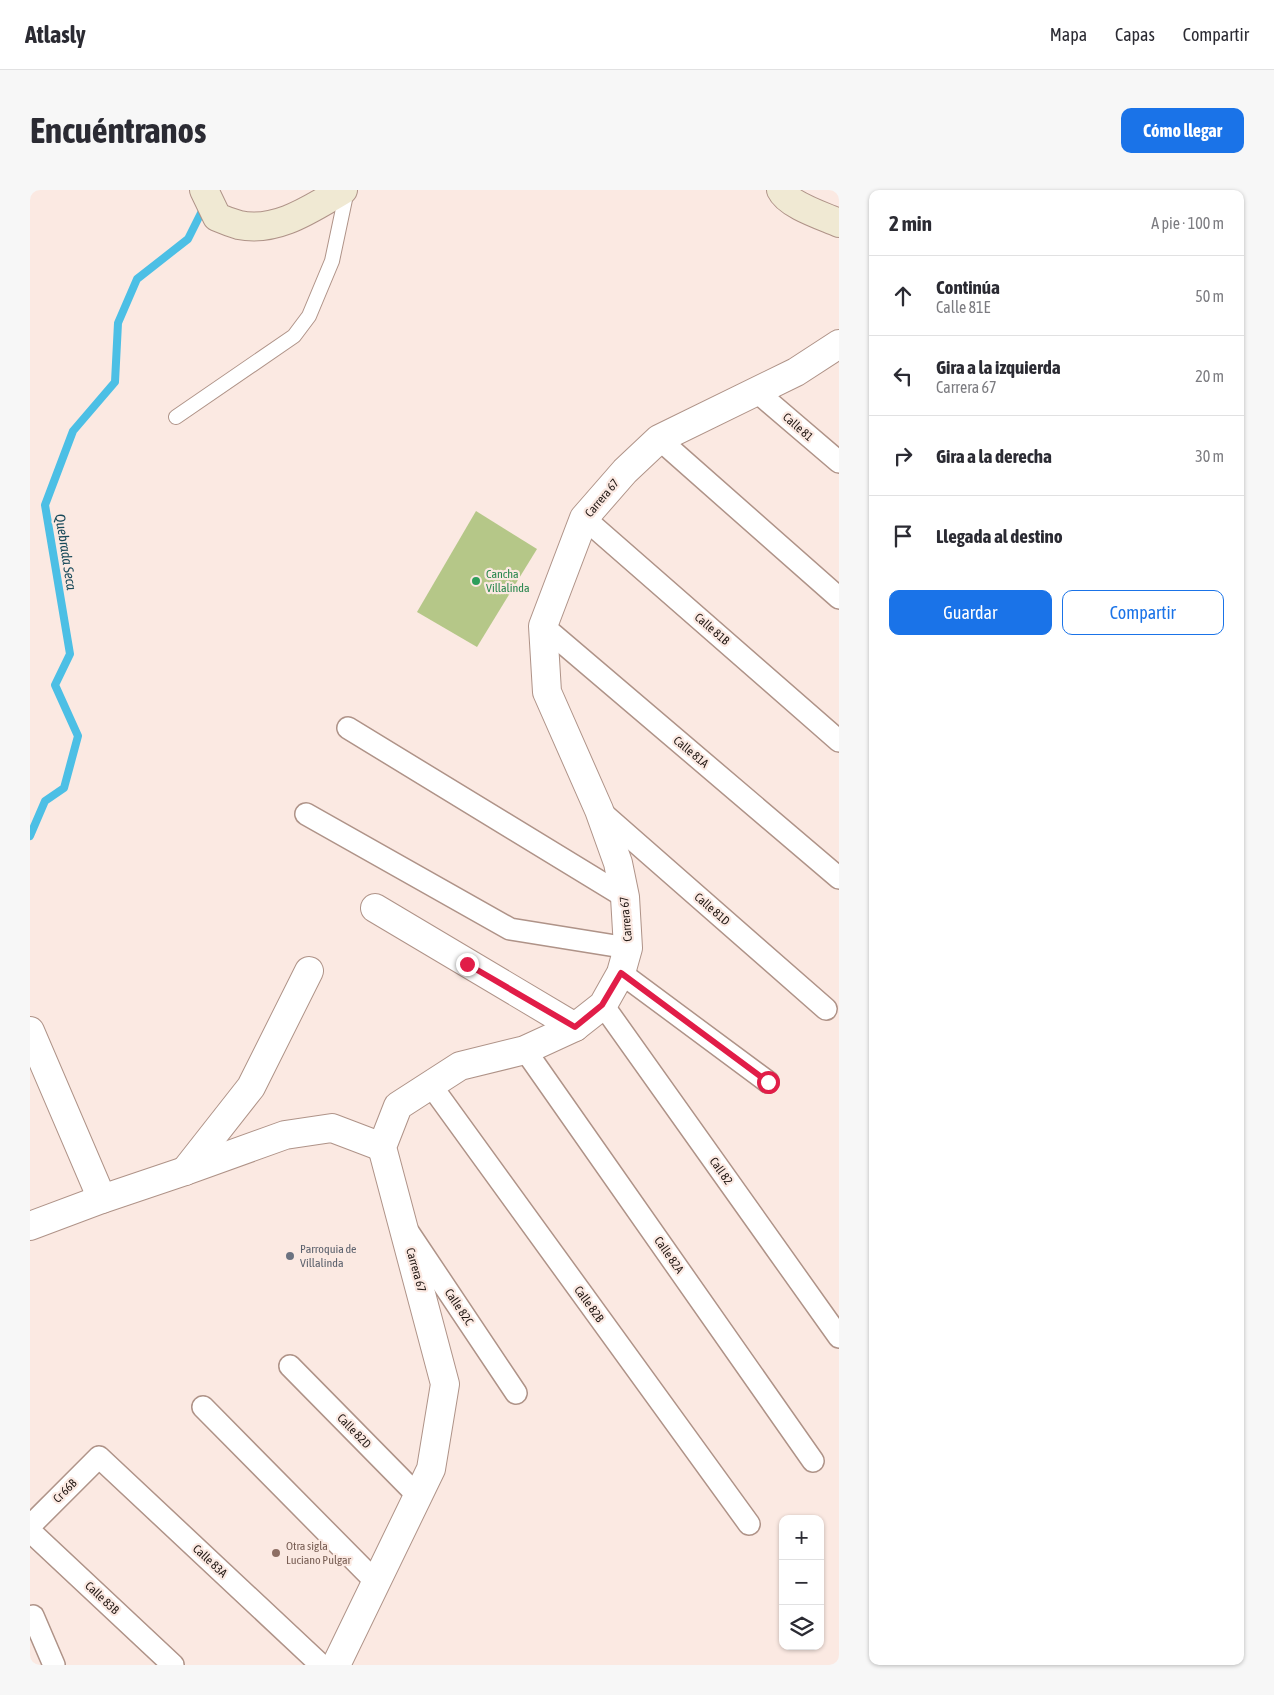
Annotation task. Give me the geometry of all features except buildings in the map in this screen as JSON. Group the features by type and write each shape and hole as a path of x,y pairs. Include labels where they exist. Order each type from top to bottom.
{"main road":[{"path":"204,190 217,217 240,225 265,226 300,215 343,190"},
{"path":"781,190 784,196 806,209 839,223"}],"street":[{"name":"Carrera 67","path":"625,960 624,897 618,863 599,810 547,692 543,626 584,518 625,471 659,439 796,372 839,344"},
{"name":"Calle 81","path":"756,391 839,462"},
{"path":"659,439 839,598"},
{"name":"Calle 81B","path":"584,518 839,741"},
{"name":"Calle 81A","path":"543,626 839,878"},
{"path":"348,728 624,897"},
{"name":"Calle 81D","path":"599,810 826,1009"},
{"path":"306,814 510,929 625,960 768,1082"},
{"path":"375,908 575,1027"},
{"path":"30,1226 102,1198 285,1135 332,1128 382,1147 398,1106 460,1066 525,1050 575,1027 602,1005 625,960"},
{"path":"185,1171 251,1087 309,971"},
{"name":"Call 82","path":"602,1005 839,1337"},
{"path":"30,1031 102,1198"},
{"name":"Calle 82A","path":"525,1050 813,1461"},
{"name":"Calle 82B","path":"430,1084 749,1524"},
{"name":"Carrera 67","path":"335,1664 431,1469 445,1384 382,1147"},
{"name":"Calle 82C","path":"402,1221 516,1393"},
{"name":"Calle 82D","path":"290,1366 418,1496"},
{"path":"202,1407 376,1582"},
{"name":"Cr 66B","path":"30,1526 99,1457"},
{"name":"Calle 83A","path":"99,1457 335,1664"},
{"name":"Calle 83B","path":"30,1531 173,1665"},
{"path":"30,1617 33,1616 54,1665"}],"lane":[{"path":"176,417 294,336 310,316 332,261 347,190"}],"green space":[{"name":"Cancha Villalinda","path":"476,511 537,549 477,647 417,612"}],"waterway":[{"name":"Quebrada Seca","path":"30,836 45,801 64,788 78,736 55,685 70,654 45,505 73,431 115,382 118,323 137,279 188,239 202,211"}],"place":[{"name":"Cancha Villalinda","path":"476,581"},
{"name":"Parroquia de Villalinda","path":"290,1256"},
{"name":"Otra sigla Luciano Pulgar","path":"276,1553"}],"route":[{"path":"467,964 575,1027 602,1005 621,973 768,1082"}]}
